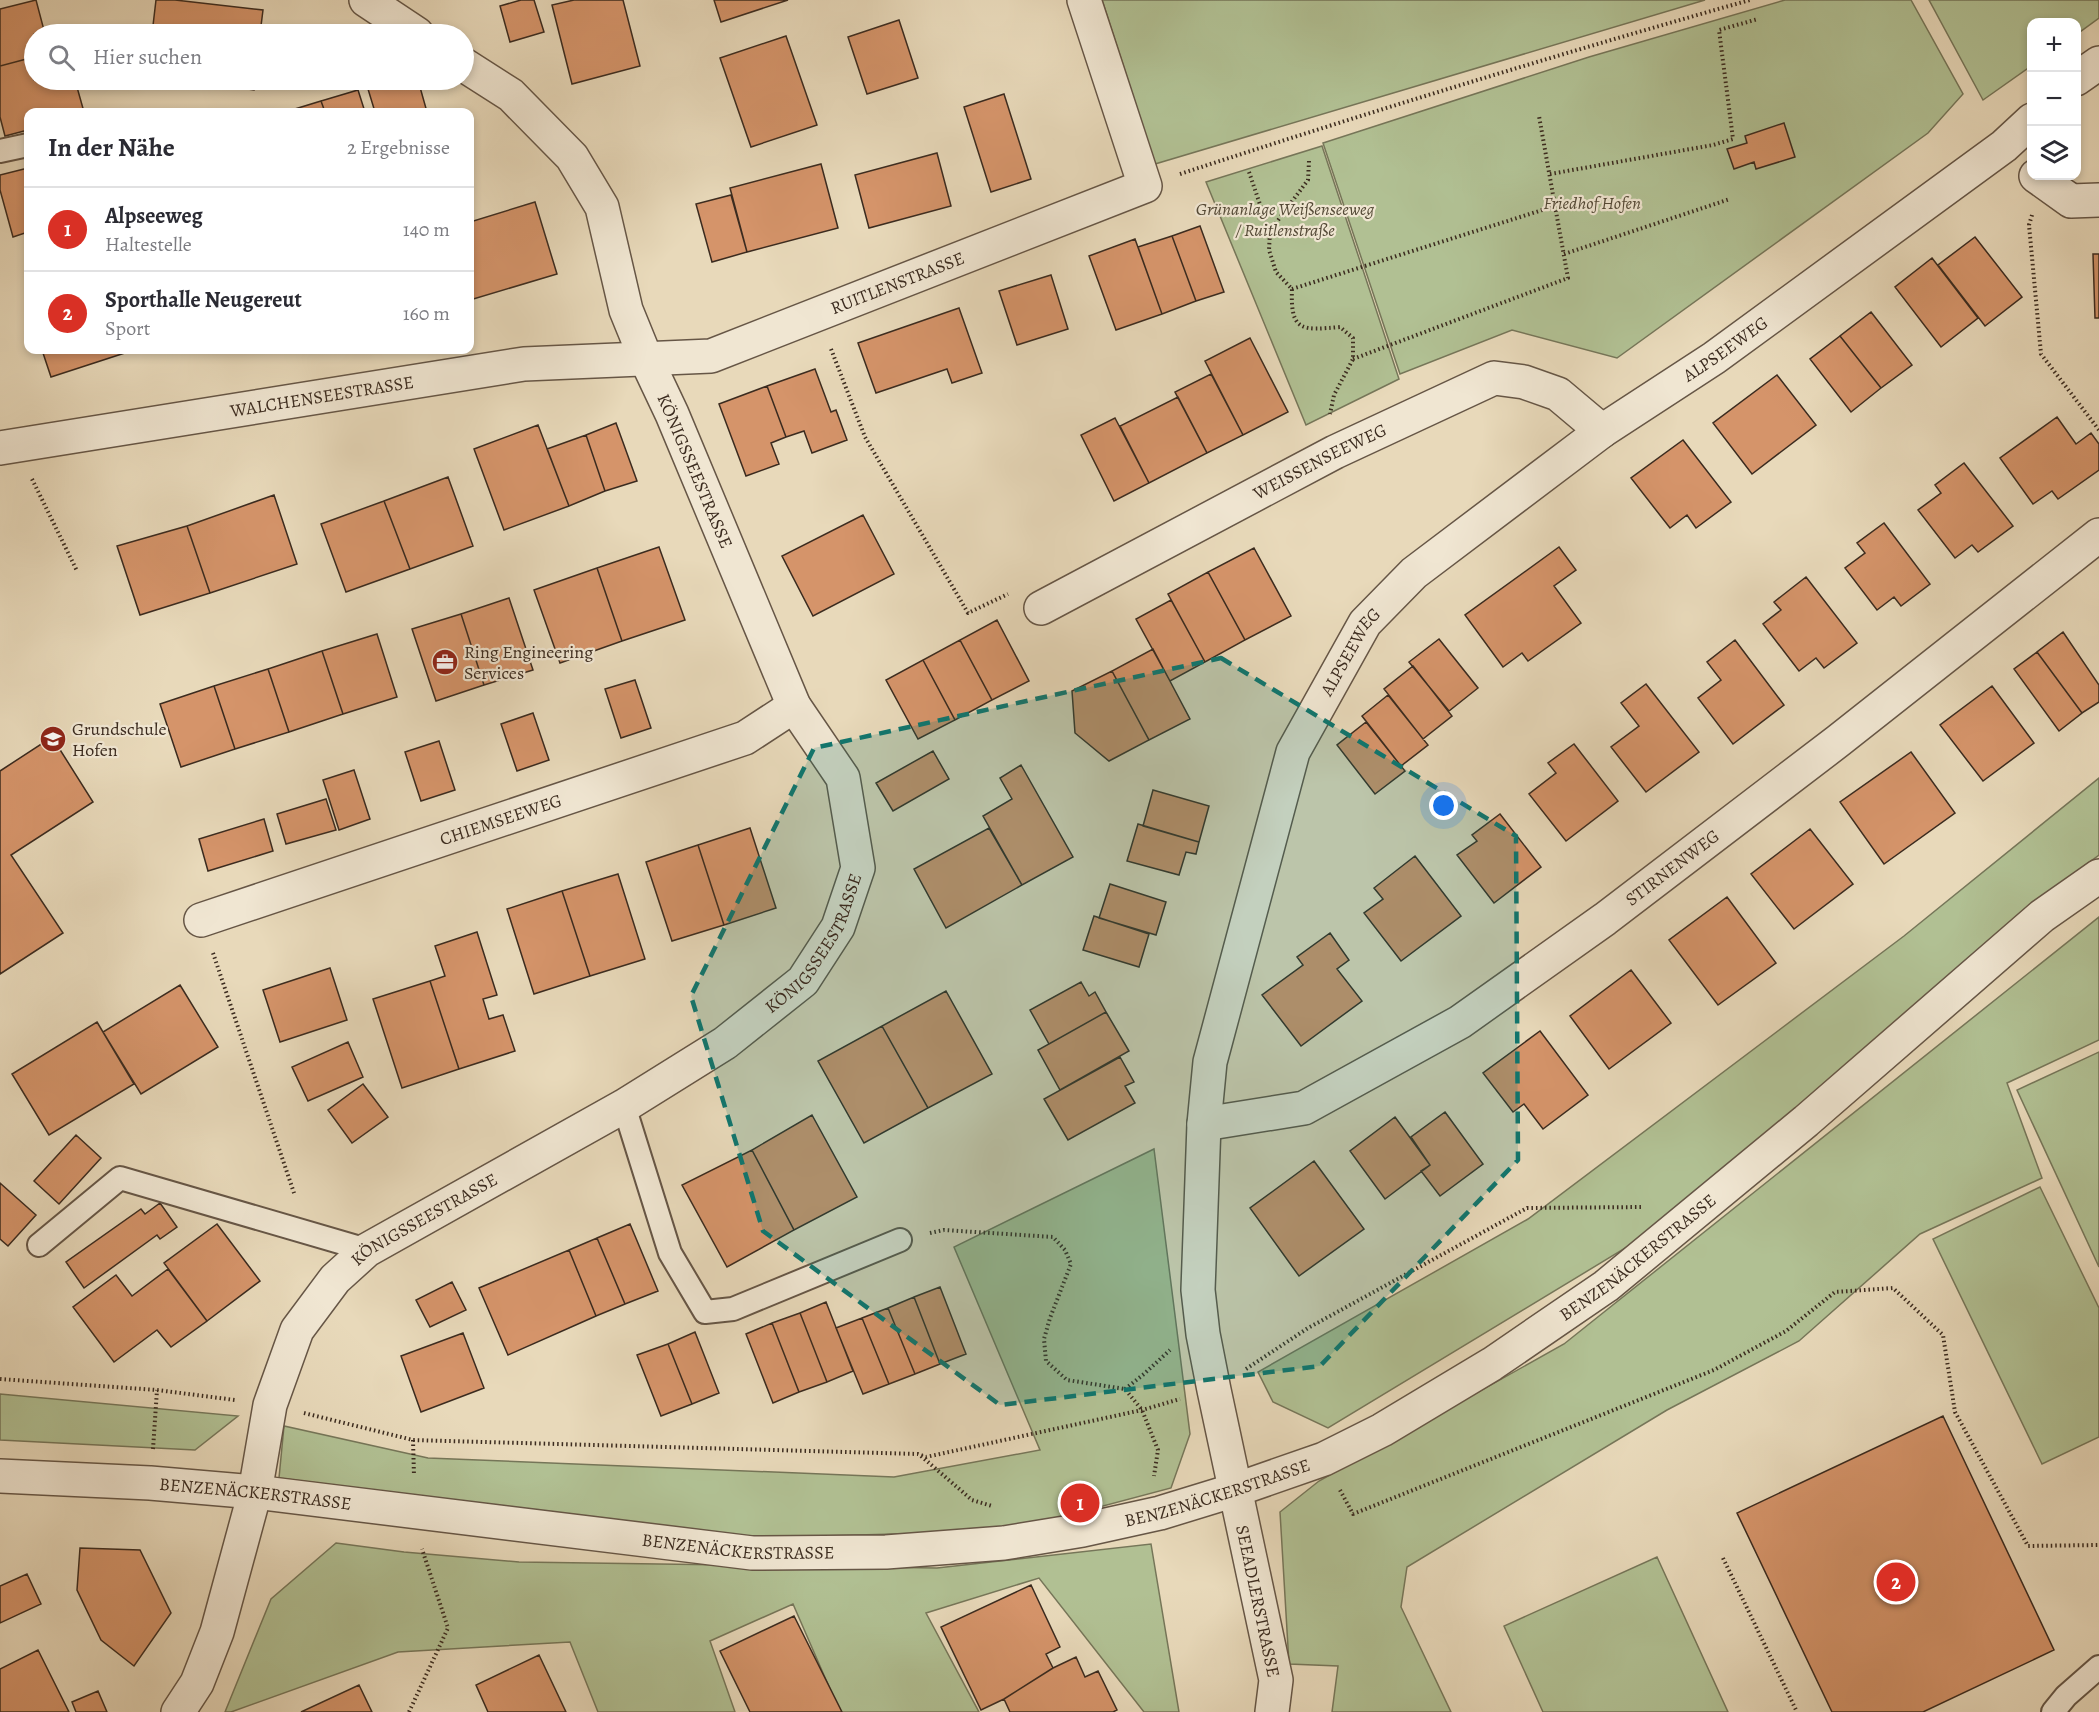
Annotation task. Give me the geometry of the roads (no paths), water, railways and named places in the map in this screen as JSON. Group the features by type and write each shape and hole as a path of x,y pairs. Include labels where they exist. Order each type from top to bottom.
{"street":[{"path":"366,0 402,24"},
{"name":"RUITLENSTRASSE","path":"646,359 711,357 1145,186 1084,0"},
{"path":"2081,76 2099,63"},
{"name":"KÖNIGSSEESTRASSE","path":"178,1712 197,1683 217,1632 255,1492 270,1405 297,1330 335,1279 367,1250 624,1106 725,1043 803,981 838,927 858,868 843,778 794,706 672,414 646,359 626,310 602,207 573,157 511,95 474,71"},
{"name":"ALPSEEWEG","path":"1235,1490 1203,1334 1198,1290 1204,1124 1210,1062 1293,752 1365,623 1414,573 1602,431 1714,358 2004,146 2027,124"},
{"path":"2004,146 2027,168"},
{"path":"2041,180 2070,201 2099,200"},
{"name":"WALCHENSEESTRASSE","path":"8,447 524,364 646,359"},
{"name":"WEISSENSEEWEG","path":"1041,608 1335,452 1494,378 1524,382 1557,394 1602,431"},
{"name":"STIRNENWEG","path":"1204,1124 1304,1108 1460,1022 1624,905 1848,733 2099,535"},
{"name":"CHIEMSEEWEG","path":"201,920 745,738 794,706"},
{"name":"BENZENÄCKERSTRASSE","path":"0,1476 150,1483 255,1492 752,1553 886,1552 1004,1543 1083,1530 1160,1513 1324,1459 1382,1430 1492,1364 1606,1286 1806,1121 2042,916 2099,876"},
{"name":"SEEADLERSTRASSE","path":"1235,1490 1276,1680 1272,1712"}],"lane":[{"path":"0,151 24,146"},
{"path":"624,1106 670,1253 705,1312 733,1309 900,1240"},
{"path":"39,1245 120,1178 367,1250"},
{"path":"2053,1712 2066,1696 2099,1667"}],"place":[{"name":"Ring Engineering Services","path":"445,662"},
{"name":"Grundschule Hofen","path":"53,739"},
{"name":"Alpseeweg","path":"1080,1503"},
{"name":"Sporthalle Neugereut","path":"1896,1582"}],"park label":[{"name":"Friedhof Hofen","path":"1592,203"},
{"name":"Grünanlage Weißenseeweg / Ruitlenstraße","path":"1285,219"}]}
